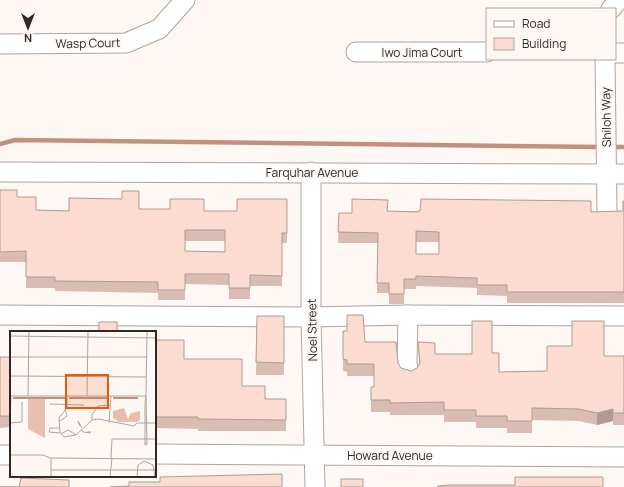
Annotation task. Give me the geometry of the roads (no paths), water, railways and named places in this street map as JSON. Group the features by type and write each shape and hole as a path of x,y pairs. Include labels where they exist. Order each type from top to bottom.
{"street":[{"name":"Wasp Court","path":"0,44 126,43 159,29 185,0"},
{"path":"612,8 618,0"},
{"name":"Iwo Jima Court","path":"356,52 486,52"},
{"name":"Shiloh Way","path":"605,60 615,174 607,212"},
{"name":"Farquhar Avenue","path":"0,172 615,174"},
{"name":"Noel Street","path":"311,172 312,317 316,454 315,487"},
{"path":"0,315 90,323 408,315 624,316"},
{"path":"408,315 407,363 409,372"},
{"name":"Howard Avenue","path":"156,454 624,457"}],"waterway":[{"path":"0,144 15,140 602,147"},
{"path":"611,147 624,147"}]}
